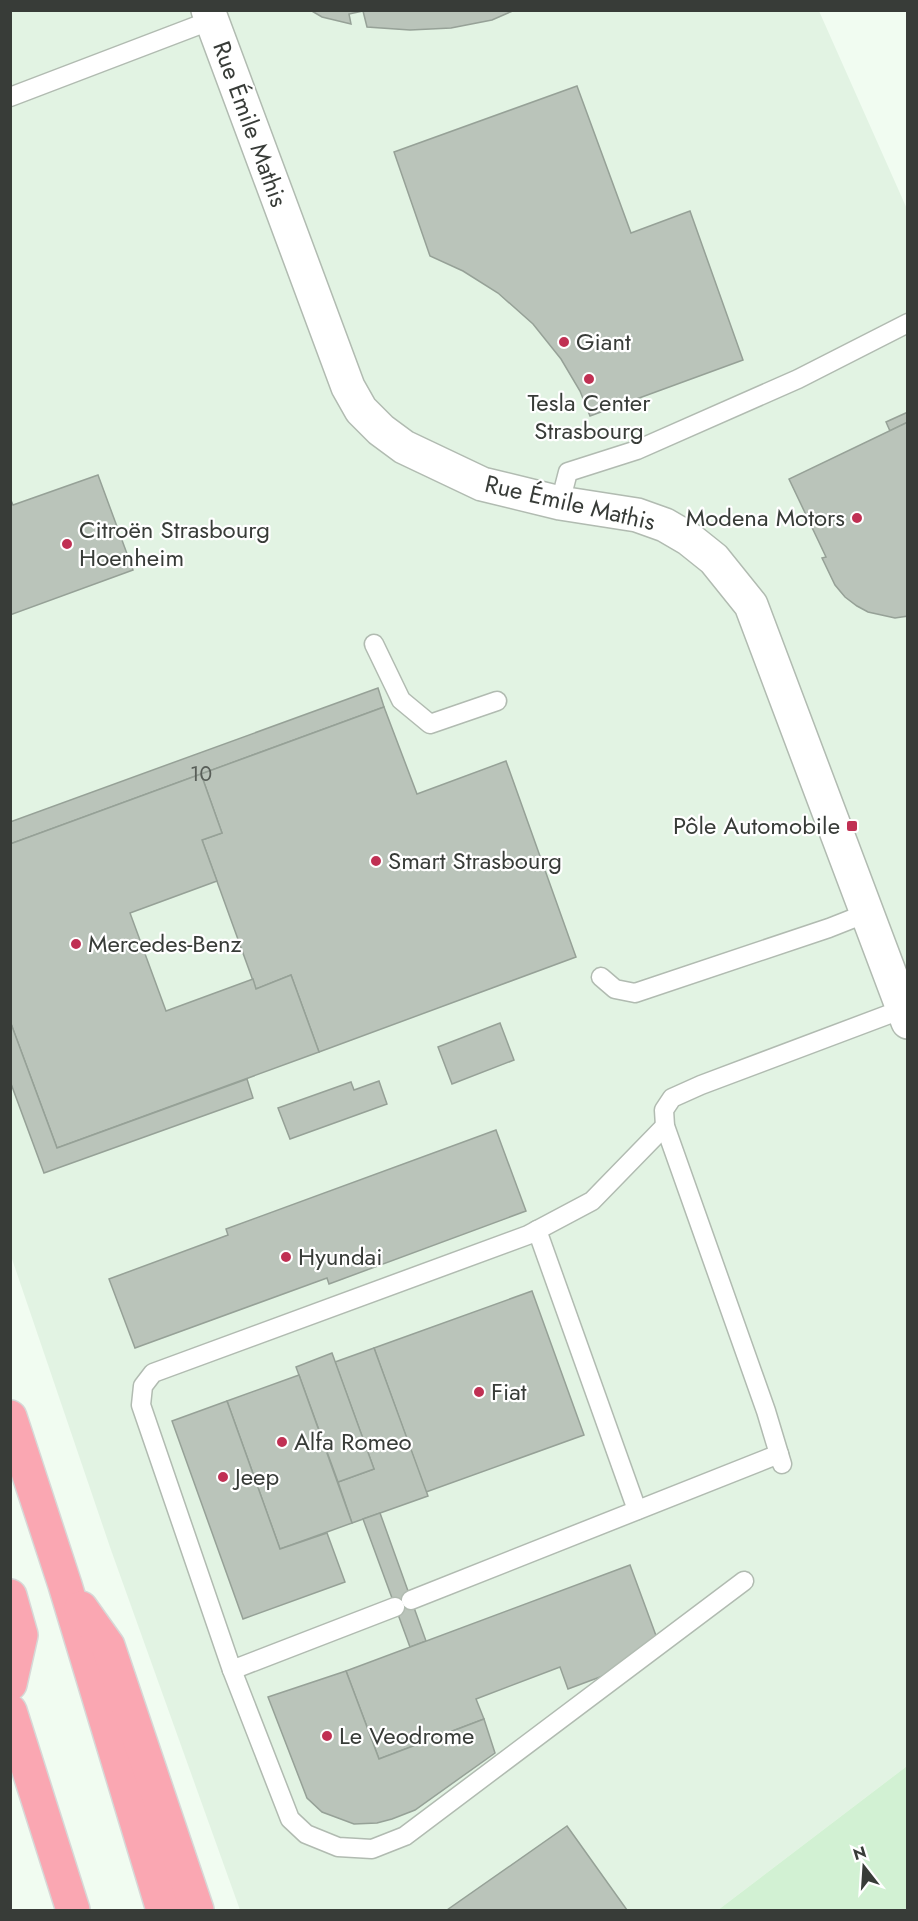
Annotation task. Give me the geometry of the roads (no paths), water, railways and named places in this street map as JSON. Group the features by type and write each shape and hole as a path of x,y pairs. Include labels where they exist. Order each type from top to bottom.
{"highway":[{"path":"10,1417 65,1585 163,1911"},
{"path":"65,1585 108,1646 197,1911"},
{"path":"10,1596 21,1635 10,1684"},
{"path":"10,1711 73,1911"}],"street":[{"name":"Rue Émile Mathis","path":"210,15 348,387 362,410 381,430 404,447 482,484 560,503 637,515 665,525 689,539 714,559 751,605 905,1015"}],"lane":[{"path":"10,97 210,15"},
{"path":"560,503 568,472 648,446 798,379 908,323"},
{"path":"374,644 401,700 430,724 497,701"},
{"path":"601,977 615,990 635,993 867,913"},
{"path":"232,1670 637,1510 781,1459 665,1126 664,1110 672,1098 905,1015"},
{"path":"665,1126 592,1201 528,1235 153,1373 143,1386 141,1405 232,1670 290,1819 306,1834 338,1847 372,1849 405,1836 744,1581"},
{"path":"537,1230 637,1510"}],"place":[{"name":"Giant","path":"564,342"},
{"name":"Tesla Center Strasbourg","path":"589,379"},
{"name":"Modena Motors","path":"857,518"},
{"name":"Citroën Strasbourg Hoenheim","path":"67,544"},
{"name":"Pôle Automobile","path":"852,826"},
{"name":"Smart Strasbourg","path":"376,861"},
{"name":"Mercedes-Benz","path":"76,944"},
{"name":"Hyundai","path":"286,1257"},
{"name":"Fiat","path":"479,1392"},
{"name":"Alfa Romeo","path":"282,1442"},
{"name":"Jeep","path":"223,1477"},
{"name":"Le Veodrome","path":"327,1736"}]}
